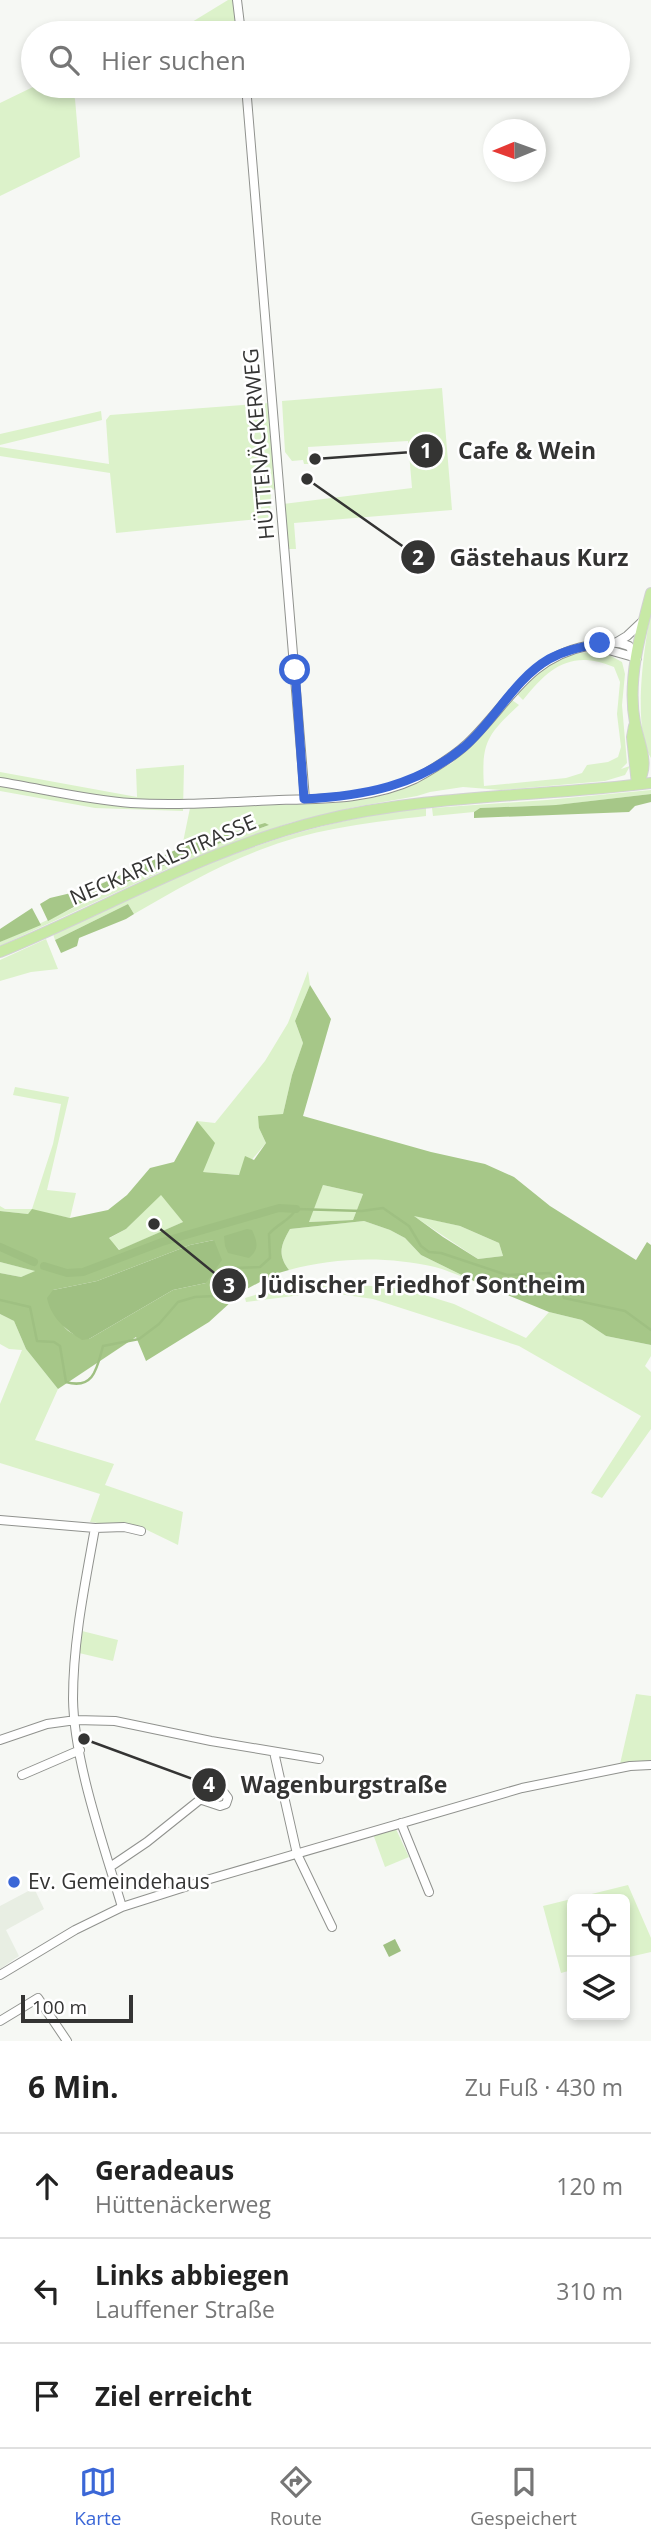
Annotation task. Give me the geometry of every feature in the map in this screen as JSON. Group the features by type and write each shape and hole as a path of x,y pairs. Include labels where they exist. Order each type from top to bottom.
{"main road":[{"path":"637,785 632,737 635,723 634,684 636,658 651,593"},
{"path":"635,723 648,761 645,773 637,785"},
{"name":"NECKARTALSTRASSE","path":"0,952 216,854 281,831 364,811 439,801 651,783"}],"street":[{"path":"237,0 240,21"},
{"name":"HÜTTENÄCKERWEG","path":"247,98 304,799"},
{"path":"0,782 129,803 304,799 365,794 413,780 445,762 466,746 534,669 558,654 591,645 616,642 644,620"},
{"path":"616,642 629,646 636,658"},
{"path":"591,645 636,658"},
{"path":"0,1520 95,1528 124,1527 141,1531"},
{"path":"95,1528 76,1646 73,1701 80,1750 122,1908"},
{"path":"0,1740 47,1724 76,1720 115,1721 319,1759"},
{"path":"22,1774 80,1750"},
{"path":"274,1752 297,1853 332,1927"},
{"path":"0,1975 75,1930 122,1908 209,1879 522,1788 630,1766 651,1765"},
{"path":"110,1867 202,1800"},
{"path":"401,1823 429,1892"},
{"path":"0,2021 38,1997 66,2041"}],"shaded area":[{"path":"228,0 233,0 237,21 194,21"},
{"path":"21,93 21,98 75,98 80,157 0,196 0,103"},
{"path":"442,388 452,510 294,523 296,549 287,549 283,504 412,488 408,441 308,447 309,464 304,464 303,460 292,461 285,452 282,401"},
{"path":"269,403 278,489 271,490 270,518 116,533 110,473 0,456 0,447 109,464 106,420 110,415"},
{"path":"101,411 102,420 0,445 0,434"},
{"path":"651,612 651,758 642,728 641,687"},
{"path":"590,652 609,655 622,662 625,674 622,705 627,763 621,769 630,766 625,775 605,781 501,790 463,787 355,807 289,823 180,863 0,946 0,942 183,857 269,825 182,847 190,808 335,803 385,795 452,763 512,700 519,705 494,732 486,749 484,786 566,778 582,773 587,765 608,762 618,757 621,747 617,714 620,682 614,667 586,660 562,664 542,678 523,700 517,694 550,665 568,656"},
{"path":"184,765 183,811 95,808 0,791 0,772 137,797 136,769"},
{"path":"651,790 651,794 557,805 480,808 474,812 433,816 432,808 547,800"},
{"path":"651,794 651,802 635,806 629,812 474,818 474,812 480,808 556,805"},
{"path":"426,808 426,816 366,823 287,840 216,869 134,914 128,904 55,940 53,934 144,891 234,854 326,825"},
{"path":"265,823 269,825 183,857 83,902 48,921 40,904 50,898 92,888 182,847"},
{"path":"128,904 134,914 79,938 77,946 61,953 55,940"},
{"path":"32,908 41,925 0,942 0,929"},
{"path":"46,939 58,969 31,972 0,981 0,960"},
{"path":"308,971 310,985 295,1021 303,1043 283,1114 259,1128 266,1143 239,1175 203,1172 197,1121 215,1123 265,1061 288,1023"},
{"path":"310,985 331,1019 303,1116 431,1152 485,1164 514,1177 550,1206 636,1260 647,1242 651,1245 651,1345 606,1336 582,1320 549,1312 476,1282 421,1255 405,1238 364,1221 290,1229 282,1249 283,1259 289,1270 275,1274 243,1291 209,1322 146,1361 136,1337 58,1389 26,1349 14,1321 0,1314 0,1273 21,1277 35,1271 0,1262 0,1211 28,1214 32,1209 70,1218 108,1210 127,1195 150,1168 174,1162 197,1121 215,1143 203,1172 239,1175 245,1156 254,1160 266,1143 259,1128 258,1116 283,1114 303,1043 295,1021","holes":["323,1185 363,1194 353,1220 309,1222","161,1195 183,1222 119,1250 109,1238 126,1229","414,1216 460,1226 499,1243 503,1256 478,1259","214,1240 206,1283 173,1290 89,1339 71,1333 61,1322 53,1290 97,1281 190,1245"]},
{"path":"15,1087 69,1097 47,1190 76,1193 70,1218 32,1210 28,1214 0,1211 0,1206 5,1209 32,1209 53,1144 61,1104 13,1095"},
{"path":"323,1185 363,1194 353,1220 308,1222"},
{"path":"161,1194 183,1222 120,1250 108,1239 126,1229"},
{"path":"412,1215 460,1226 499,1243 503,1256 478,1259"},
{"path":"364,1221 405,1238 421,1255 476,1282 435,1267 399,1261 343,1260 289,1270 285,1264 282,1250 290,1229"},
{"path":"252,1230 256,1241 252,1255 249,1258 228,1253 224,1236"},
{"path":"214,1240 222,1260 206,1283 173,1290 89,1339 82,1340 65,1328 49,1305 47,1298 53,1290 97,1281 190,1245"},
{"path":"0,1262 36,1271 21,1277 0,1273"},
{"path":"326,1282 405,1289 454,1304 526,1338 549,1312 582,1320 606,1336 651,1345 651,1356 645,1366 651,1372 651,1429 602,1498 591,1493 641,1416 519,1346 373,1299 325,1292 246,1302 245,1298 272,1290"},
{"path":"0,1314 14,1321 26,1349 58,1389 35,1440 114,1464 105,1485 183,1512 178,1545 145,1529 90,1522 100,1494 0,1463 0,1404 22,1350 9,1349 0,1344"},
{"path":"82,1631 118,1640 113,1661 79,1653"},
{"path":"636,1694 651,1696 651,1761 620,1764"},
{"path":"395,1827 409,1857 385,1867 373,1834"},
{"path":"628,1885 651,1938 651,1952 630,1957 630,1894 592,1894"},
{"path":"34,1888 44,1909 6,1930 19,1956 0,1969 0,1906"},
{"path":"567,1900 567,1971 561,1973 543,1906"},
{"path":"395,1939 401,1951 389,1957 383,1945"}],"waterway":[{"path":"44,1266 67,1273 83,1272 162,1242 279,1208 296,1209"},
{"path":"0,1300 30,1307 37,1341 54,1342 60,1346 66,1382 83,1383 93,1375 103,1346 139,1339 159,1324 178,1302 195,1297 215,1296 220,1292 225,1275 233,1268 260,1267 270,1258 269,1234 296,1209 362,1211 383,1208 409,1226 421,1246 429,1252 441,1253 507,1275 550,1273 564,1298 625,1311 651,1330"},
{"path":"0,1247 34,1262"}],"place":[{"name":"Cafe & Wein","path":"315,459"},
{"name":"Gästehaus Kurz","path":"307,479"},
{"name":"Jüdischer Friedhof Sontheim","path":"154,1224"},
{"name":"Wagenburgstraße","path":"84,1739"},
{"name":"Ev. Gemeindehaus","path":"14,1882"}],"route":[{"path":"295,670 304,799 345,797 383,790 413,780 445,762 466,746 490,721 534,669 568,650 600,643"}]}
